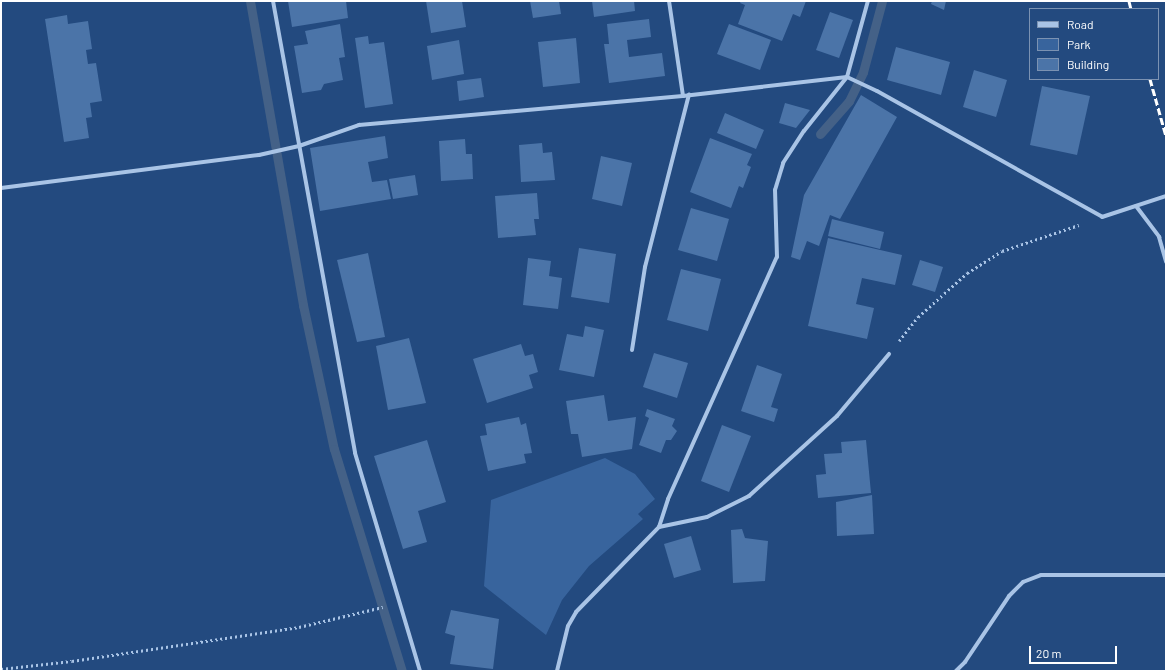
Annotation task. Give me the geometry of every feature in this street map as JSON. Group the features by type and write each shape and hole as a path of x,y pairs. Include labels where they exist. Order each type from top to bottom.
{"street":[{"path":"273,1 355,453 420,671"},
{"path":"669,1 683,96"},
{"path":"557,671 568,626 576,612 659,527 668,499 777,256 775,190 783,163 804,131 847,77 868,1"},
{"path":"1,188 259,155 299,146 359,125 683,96 847,77 1102,217 1166,196"},
{"path":"632,350 645,268 689,95"},
{"path":"1136,206 1159,237 1166,262"},
{"path":"659,527 707,516 748,496 837,416 890,354"},
{"path":"956,671 965,662 1009,596 1023,582 1040,575 1166,575"}],"path":[{"path":"890,354 918,317 967,273 1002,251 1102,217"},
{"path":"1,669 72,661 299,627 389,606"}],"green space":[{"path":"605,458 635,474 655,499 638,514 643,519 589,566 562,600 546,635 484,586 491,500"}],"building":[{"path":"288,1 346,1 348,18 292,27"},
{"path":"426,1 462,1 466,27 431,33"},
{"path":"530,1 559,1 561,14 533,18"},
{"path":"592,1 634,1 635,11 594,17"},
{"path":"741,1 806,1 800,17 793,14 782,41 738,24 745,5 740,3"},
{"path":"932,1 946,1 944,10 931,4"},
{"path":"830,12 853,20 839,58 816,50"},
{"path":"67,15 68,24 88,21 92,49 86,50 88,64 96,63 102,101 90,103 92,117 86,118 89,138 64,142 45,19"},
{"path":"649,19 651,37 627,40 629,57 662,53 665,76 609,83 604,44 609,44 607,24"},
{"path":"340,24 345,57 339,58 343,80 324,84 321,90 302,93 294,46 308,44 305,31"},
{"path":"729,24 771,40 760,70 717,54"},
{"path":"368,36 369,44 384,42 393,104 365,108 355,38"},
{"path":"576,38 580,83 543,87 538,42"},
{"path":"459,40 464,74 432,80 427,46"},
{"path":"896,47 950,62 941,95 887,80"},
{"path":"974,70 1007,80 996,117 963,107"},
{"path":"481,78 484,97 459,101 457,81"},
{"path":"1042,86 1090,96 1077,155 1030,145"},
{"path":"861,95 897,117 840,219 830,215 819,246 807,241 800,260 791,257 804,195"},
{"path":"785,103 810,110 796,128 779,123"},
{"path":"725,113 764,130 756,149 717,133"},
{"path":"385,136 388,158 368,162 372,182 387,180 391,199 320,211 310,148"},
{"path":"710,138 752,154 747,165 751,167 743,188 739,186 731,208 690,192"},
{"path":"465,139 466,154 472,154 473,179 441,181 439,141"},
{"path":"542,143 543,153 552,152 555,180 521,182 519,145"},
{"path":"601,156 632,163 622,206 592,199"},
{"path":"415,175 418,195 393,199 389,179"},
{"path":"537,193 539,219 534,219 536,235 498,238 495,196"},
{"path":"691,208 729,219 717,261 678,250"},
{"path":"832,219 884,232 880,249 828,236"},
{"path":"828,238 902,255 895,285 862,278 856,304 874,308 867,339 808,326"},
{"path":"579,248 616,254 609,303 571,297"},
{"path":"368,253 385,337 357,342 337,260"},
{"path":"528,258 551,261 549,276 562,278 558,309 523,305"},
{"path":"920,260 943,267 935,292 912,285"},
{"path":"681,269 721,279 708,331 667,320"},
{"path":"585,326 604,330 594,377 559,370 567,334 583,337"},
{"path":"409,338 426,403 388,410 376,346"},
{"path":"521,344 525,356 533,354 538,372 529,375 533,388 487,403 473,359"},
{"path":"654,353 688,363 677,398 643,387"},
{"path":"757,365 782,374 771,407 778,409 774,422 741,411"},
{"path":"604,395 608,421 636,417 632,449 582,457 578,434 571,434 566,401"},
{"path":"647,409 675,419 672,426 677,431 671,440 666,440 661,453 639,445 649,418 645,416"},
{"path":"519,417 521,425 526,423 532,453 524,454 526,463 488,471 480,436 487,435 485,424"},
{"path":"722,425 751,436 729,492 701,481"},
{"path":"427,440 446,502 418,511 427,542 403,549 374,456"},
{"path":"866,440 871,493 818,498 816,475 826,474 824,454 842,453 841,442"},
{"path":"872,495 874,534 837,536 836,502"},
{"path":"742,529 745,538 768,541 765,581 733,583 731,530"},
{"path":"691,536 701,570 674,578 664,544"},
{"path":"451,610 499,619 493,669 450,664 455,636 445,633"}],"waterway":[{"path":"250,1 303,305 334,449 402,671"},
{"path":"820,134 849,101 863,72 882,1"}],"railway":[{"path":"1129,1 1131,8"},
{"path":"1150,80 1166,136"}]}
